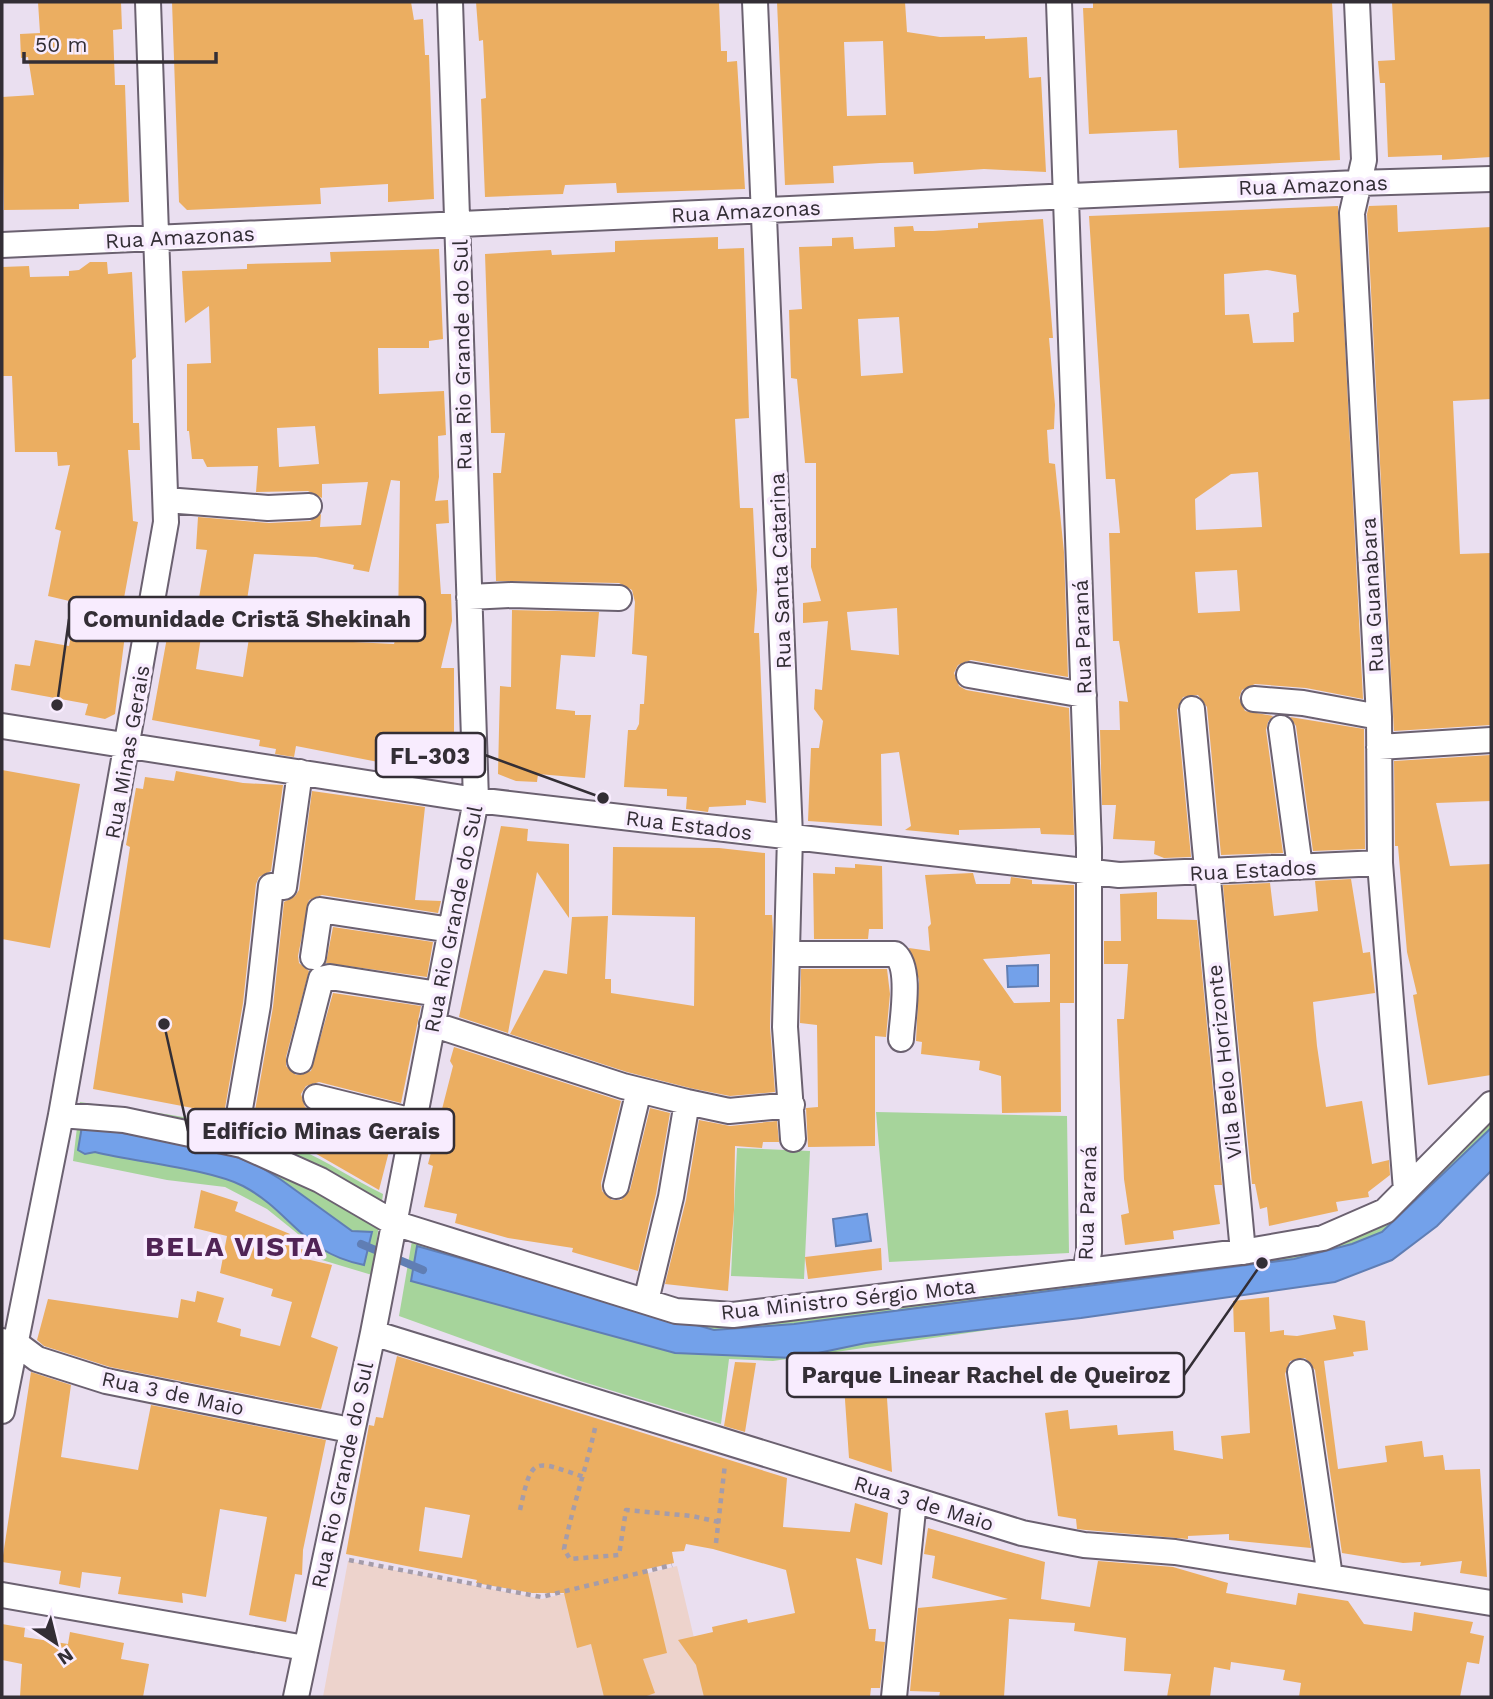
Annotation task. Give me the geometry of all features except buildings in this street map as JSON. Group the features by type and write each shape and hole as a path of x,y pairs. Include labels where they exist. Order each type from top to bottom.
{"street":[{"name":"Rua Minas Gerais","path":"2,1411 9,1343 61,1115 129,746 166,522 148,2"},
{"name":"Rua Rio Grande do Sul","path":"296,1697 350,1430 373,1333 476,800 450,2"},
{"name":"Rua Santa Catarina","path":"755,2 766,210 789,836 789,954 785,1027 793,1139"},
{"name":"Rua Paraná","path":"1059,2 1069,196 1089,870 1089,1252 1085,1271"},
{"name":"Rua Guanabara","path":"1357,2 1364,160 1352,212 1379,717 1380,863 1406,1190"},
{"name":"Rua Amazonas","path":"2,245 1491,179"},
{"path":"166,500 268,508 309,506"},
{"path":"469,597 511,595 619,598"},
{"path":"969,674 1084,695"},
{"path":"1254,699 1303,703 1379,717"},
{"name":"Vila Belo Horizonte","path":"1192,709 1205,872 1243,1252"},
{"name":"Rua Estados","path":"2,726 476,800 1119,875 1380,863"},
{"path":"1281,728 1300,867"},
{"path":"1379,747 1491,740"},
{"path":"234,1143 258,1005 271,886 284,887 300,772"},
{"path":"313,957 320,910 451,930"},
{"path":"789,954 895,954 901,959 905,971 901,1039"},
{"path":"300,1061 321,979 330,977 438,994"},
{"path":"432,1024 639,1090 687,1102 729,1111 792,1105"},
{"path":"616,1186 639,1090"},
{"path":"316,1097 414,1121"},
{"path":"646,1301 671,1197 687,1102"},
{"name":"Rua Ministro Sérgio Mota","path":"61,1115 124,1120 234,1143 264,1153 320,1180 393,1225 676,1311 733,1315 1243,1252 1323,1238 1385,1211 1491,1104"},
{"name":"Rua 3 de Maio","path":"373,1333 1022,1534 1072,1543 1175,1552 1491,1603"},
{"name":"Rua 3 de Maio","path":"9,1343 37,1359 106,1381 350,1430"},
{"path":"1300,1372 1330,1577"},
{"path":"894,1697 914,1500"},
{"path":"2,1595 305,1648"}],"path":[{"path":"601,1403 564,1549 570,1559 619,1555 626,1510 692,1516 719,1522"},
{"path":"716,1543 727,1442"},
{"path":"520,1510 528,1474 536,1466 543,1464 584,1477"},
{"path":"324,1556 541,1597 672,1565"}],"shaded area":[{"path":"348,1561 542,1599 677,1566 708,1697 323,1697"}],"green space":[{"path":"80,1102 190,1118 245,1130 308,1153 383,1194 372,1275 322,1260 298,1234 267,1209 225,1187 167,1180 73,1161"},
{"path":"1491,1104 1491,1164 1382,1260 1156,1306 773,1361 729,1359 721,1424 577,1380 399,1316 414,1229 690,1312 1348,1227"},
{"path":"876,1112 1067,1116 1069,1253 889,1262"},
{"path":"737,1148 810,1151 804,1279 731,1276"}],"water":[{"path":"1038,965 1038,986 1008,987 1007,966"},
{"path":"82,1126 216,1149 257,1165 352,1231 372,1232 364,1265 343,1259 311,1242 260,1196 229,1180 192,1170 95,1152 85,1154 78,1150"},
{"path":"1491,1128 1491,1171 1437,1226 1392,1260 1335,1282 1081,1318 866,1343 794,1358 675,1353 411,1281 417,1246 714,1330 794,1324 1294,1259 1352,1244 1382,1232"},
{"path":"867,1214 871,1241 836,1246 833,1219"}],"waterway":[{"path":"361,1244 423,1270"}],"place":[{"name":"Comunidade Cristã Shekinah","path":"57,705"},
{"name":"FL-303","path":"603,798"},
{"name":"Edifício Minas Gerais","path":"164,1024"},
{"name":"Parque Linear Rachel de Queiroz","path":"1262,1263"}],"district":[{"name":"BELA VISTA","path":"235,1246"}]}
